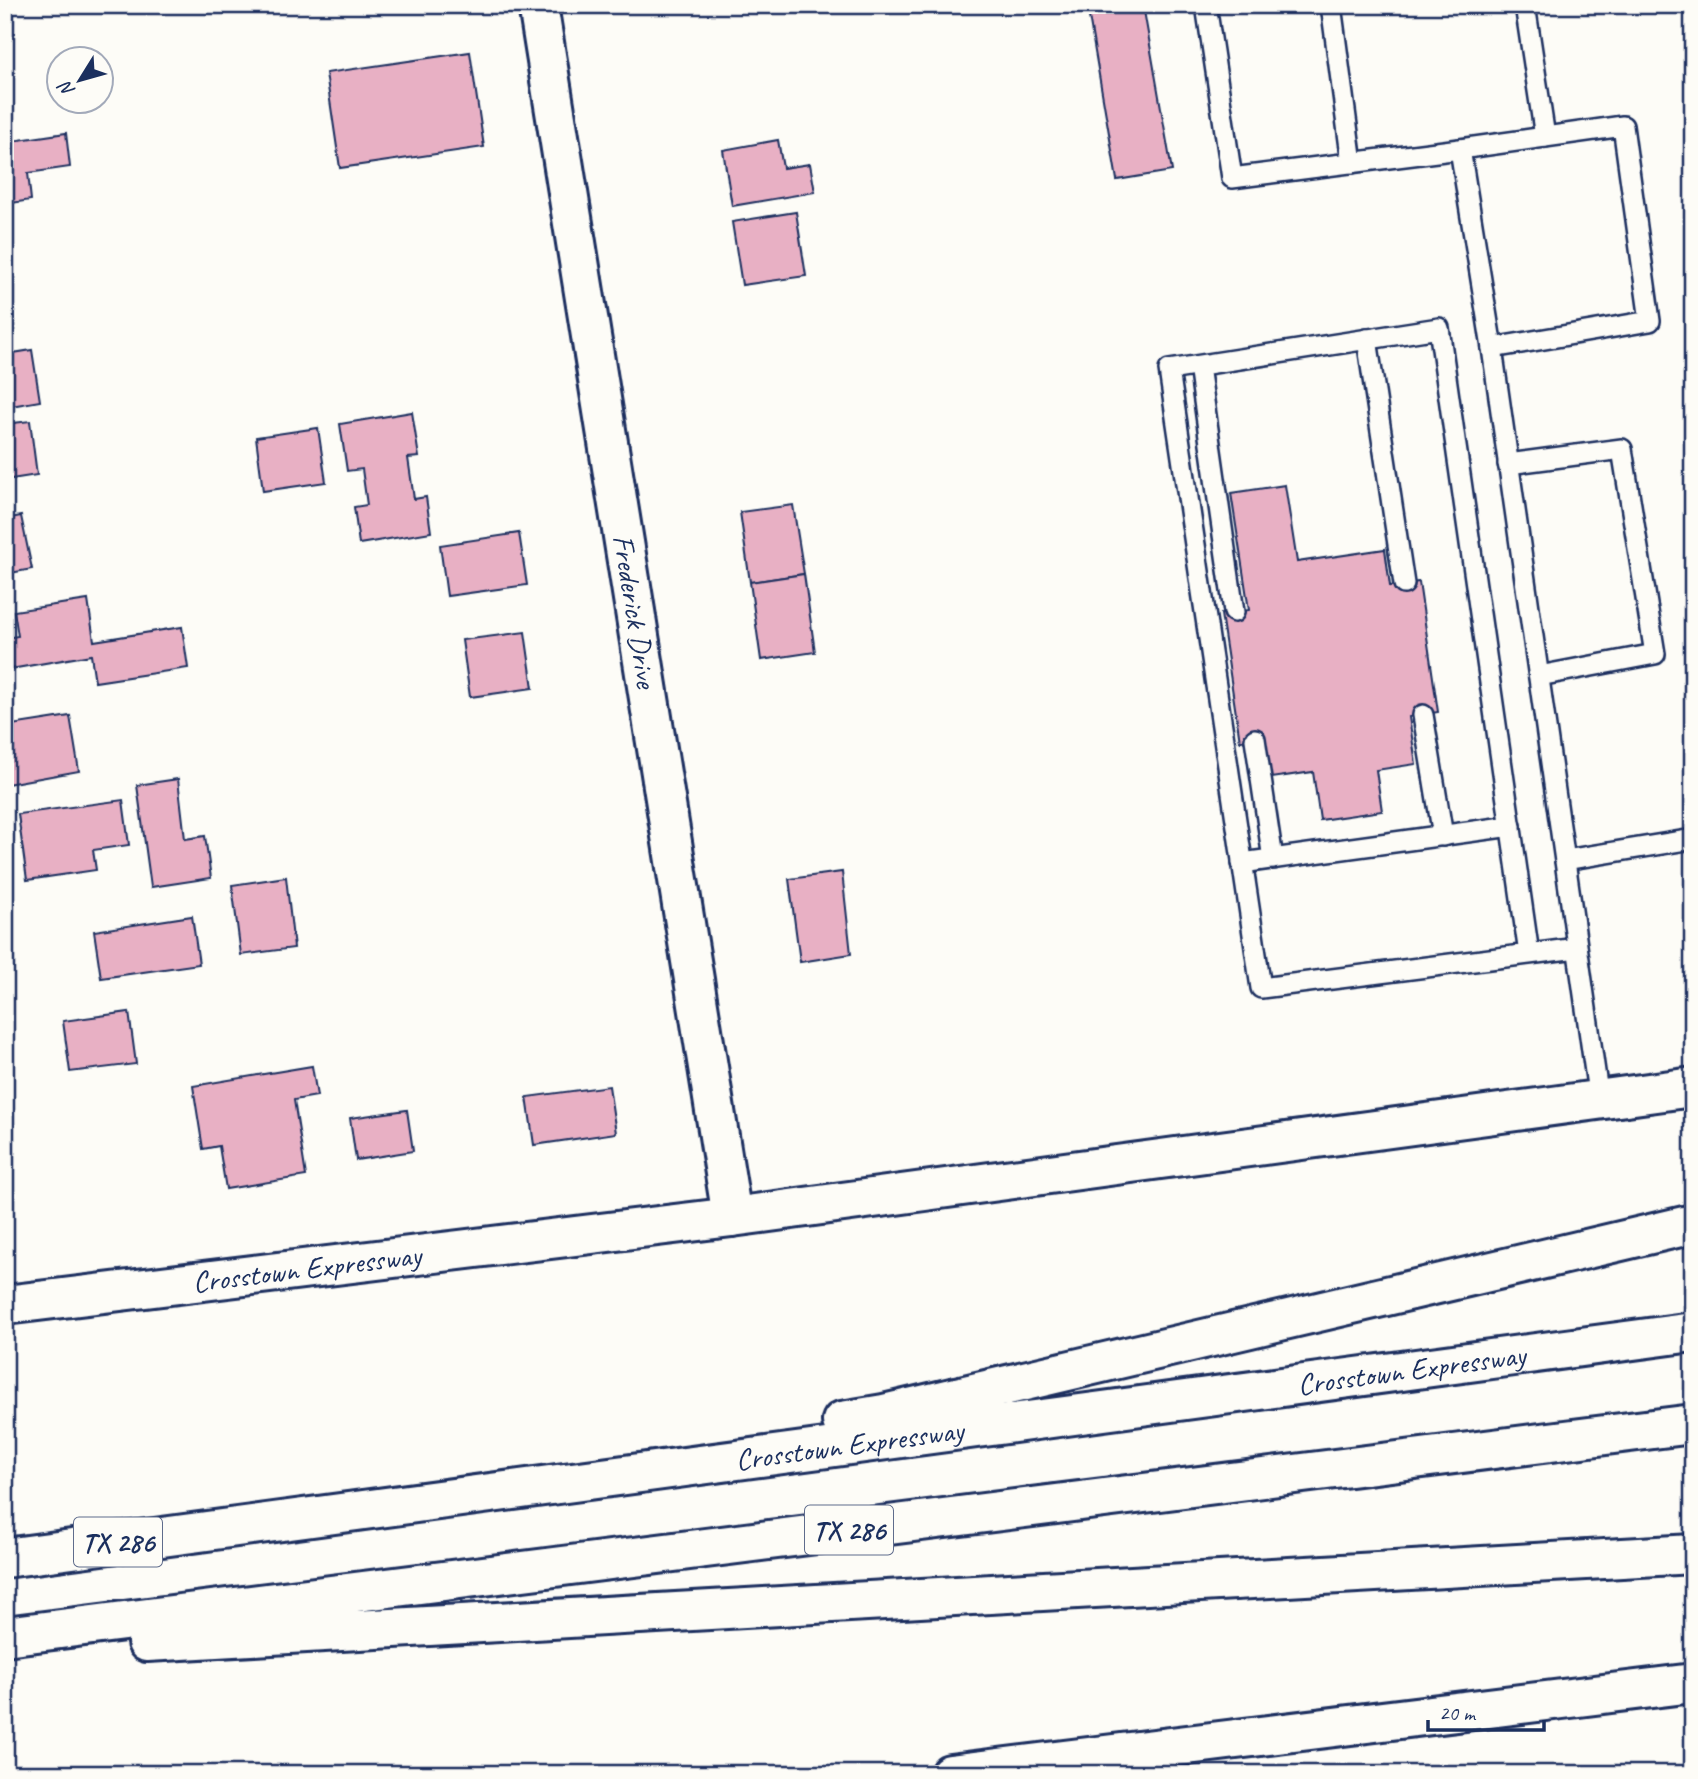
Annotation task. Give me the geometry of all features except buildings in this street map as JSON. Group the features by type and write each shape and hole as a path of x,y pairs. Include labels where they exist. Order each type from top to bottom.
{"main road":[{"name":"Frederick Drive","path":"538,5 732,1217"},
{"name":"Crosstown Expressway","path":"5,1305 732,1217 1693,1087"},
{"path":"232,1527 884,1413 1693,1224"},
{"name":"Crosstown Expressway","path":"5,1558 1693,1332"},
{"name":"TX 286","path":"5,1636 1693,1424"},
{"path":"5,1650 1693,1554"},
{"path":"950,1774 1693,1683"}],"lane":[{"path":"1206,5 1231,178 1623,125 1650,321 1492,348"},
{"path":"1331,5 1352,163"},
{"path":"1525,5 1545,136"},
{"path":"1460,149 1492,348 1599,1100"},
{"path":"1529,954 1439,328 1169,370 1261,988 1577,948"},
{"path":"1367,339 1404,584"},
{"path":"1199,366 1234,612"},
{"path":"1508,464 1622,449 1655,654 1539,676"},
{"path":"1423,715 1443,836"},
{"path":"1255,739 1273,859"},
{"path":"1242,863 1511,826"},
{"path":"1565,860 1693,838"}]}
